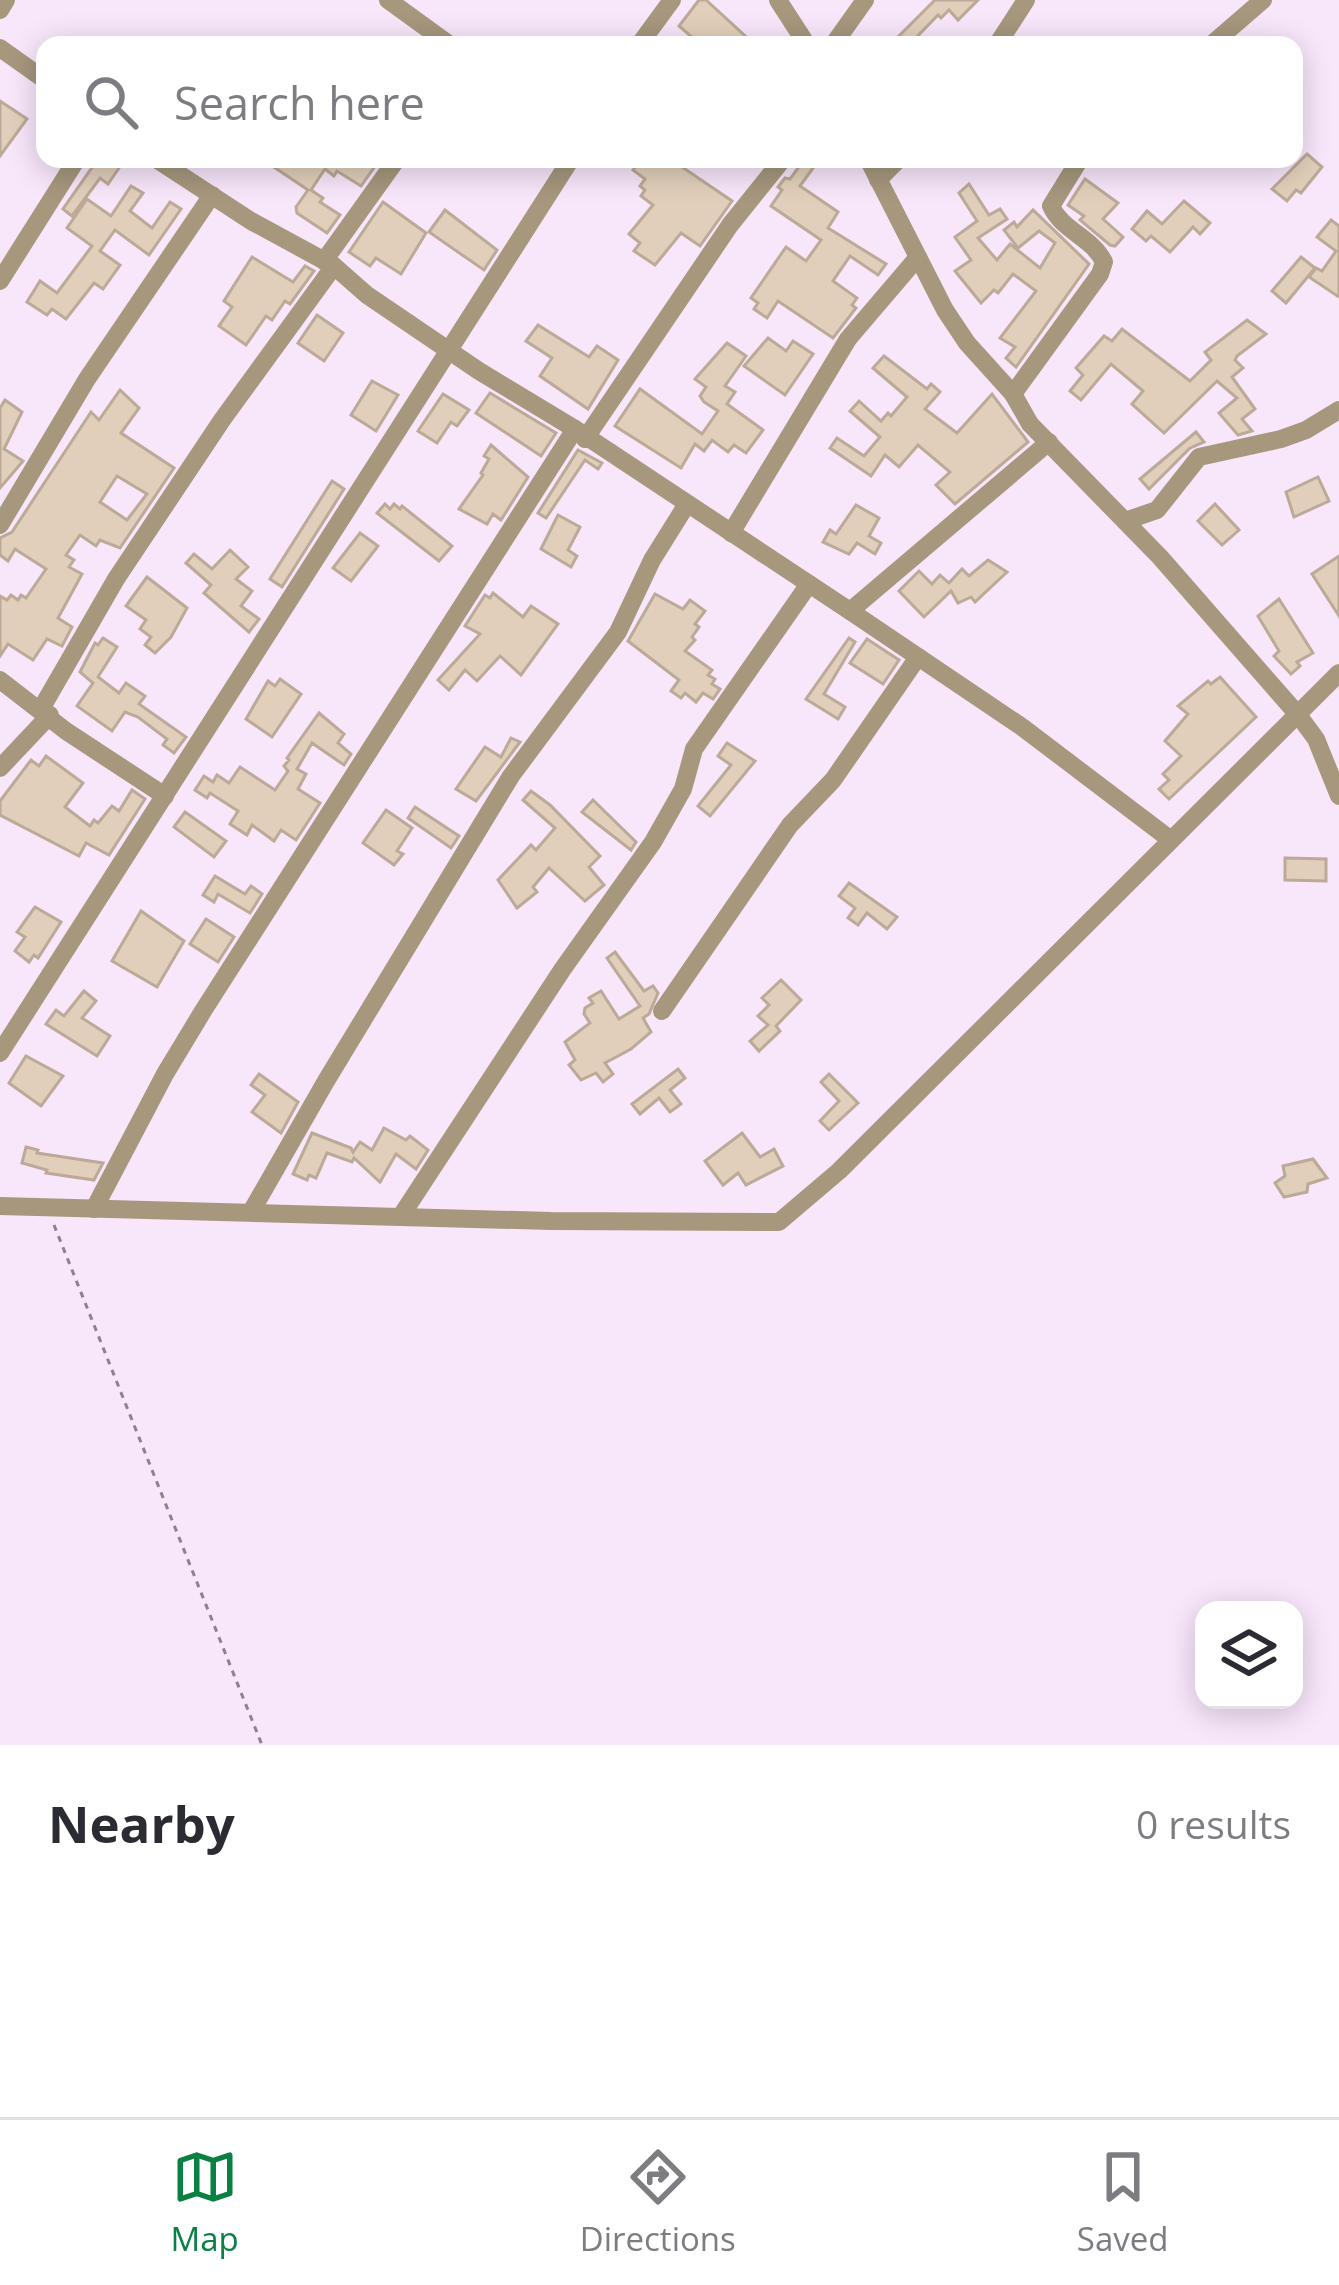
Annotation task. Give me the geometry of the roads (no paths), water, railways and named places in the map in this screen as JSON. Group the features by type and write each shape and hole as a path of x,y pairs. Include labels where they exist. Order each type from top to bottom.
{"street":[{"path":"0,10 6,0"},
{"path":"388,0 438,36"},
{"path":"645,36 672,0"},
{"path":"778,0 801,36"},
{"path":"839,36 865,0"},
{"path":"1004,36 1027,0"},
{"path":"1221,36 1262,0"},
{"path":"0,48 36,74"},
{"path":"0,281 71,168"},
{"path":"170,168 329,264 450,351 850,610 1022,728 1171,840"},
{"path":"0,768 45,712 116,579 391,168"},
{"path":"0,1053 565,168"},
{"path":"94,1210 203,1010 580,434 776,168"},
{"path":"872,168 967,343 1013,394 1030,424 1125,521 1299,716 1316,739 1339,796"},
{"path":"878,180 890,168"},
{"path":"1013,394 1104,262 1087,239 1057,220 1051,206 1074,168"},
{"path":"0,525 87,379 212,195"},
{"path":"731,533 848,339 918,257"},
{"path":"1125,521 1157,510 1199,457 1294,435 1339,410"},
{"path":"850,610 1049,442"},
{"path":"251,1212 512,776 617,632 652,560 687,504"},
{"path":"401,1216 652,842 683,789 694,749 809,584"},
{"path":"662,1010 790,825 832,780 918,657"},
{"path":"0,1206 763,1225 783,1220 852,1158 1339,673"},
{"path":"0,680 66,731 165,796"}]}
